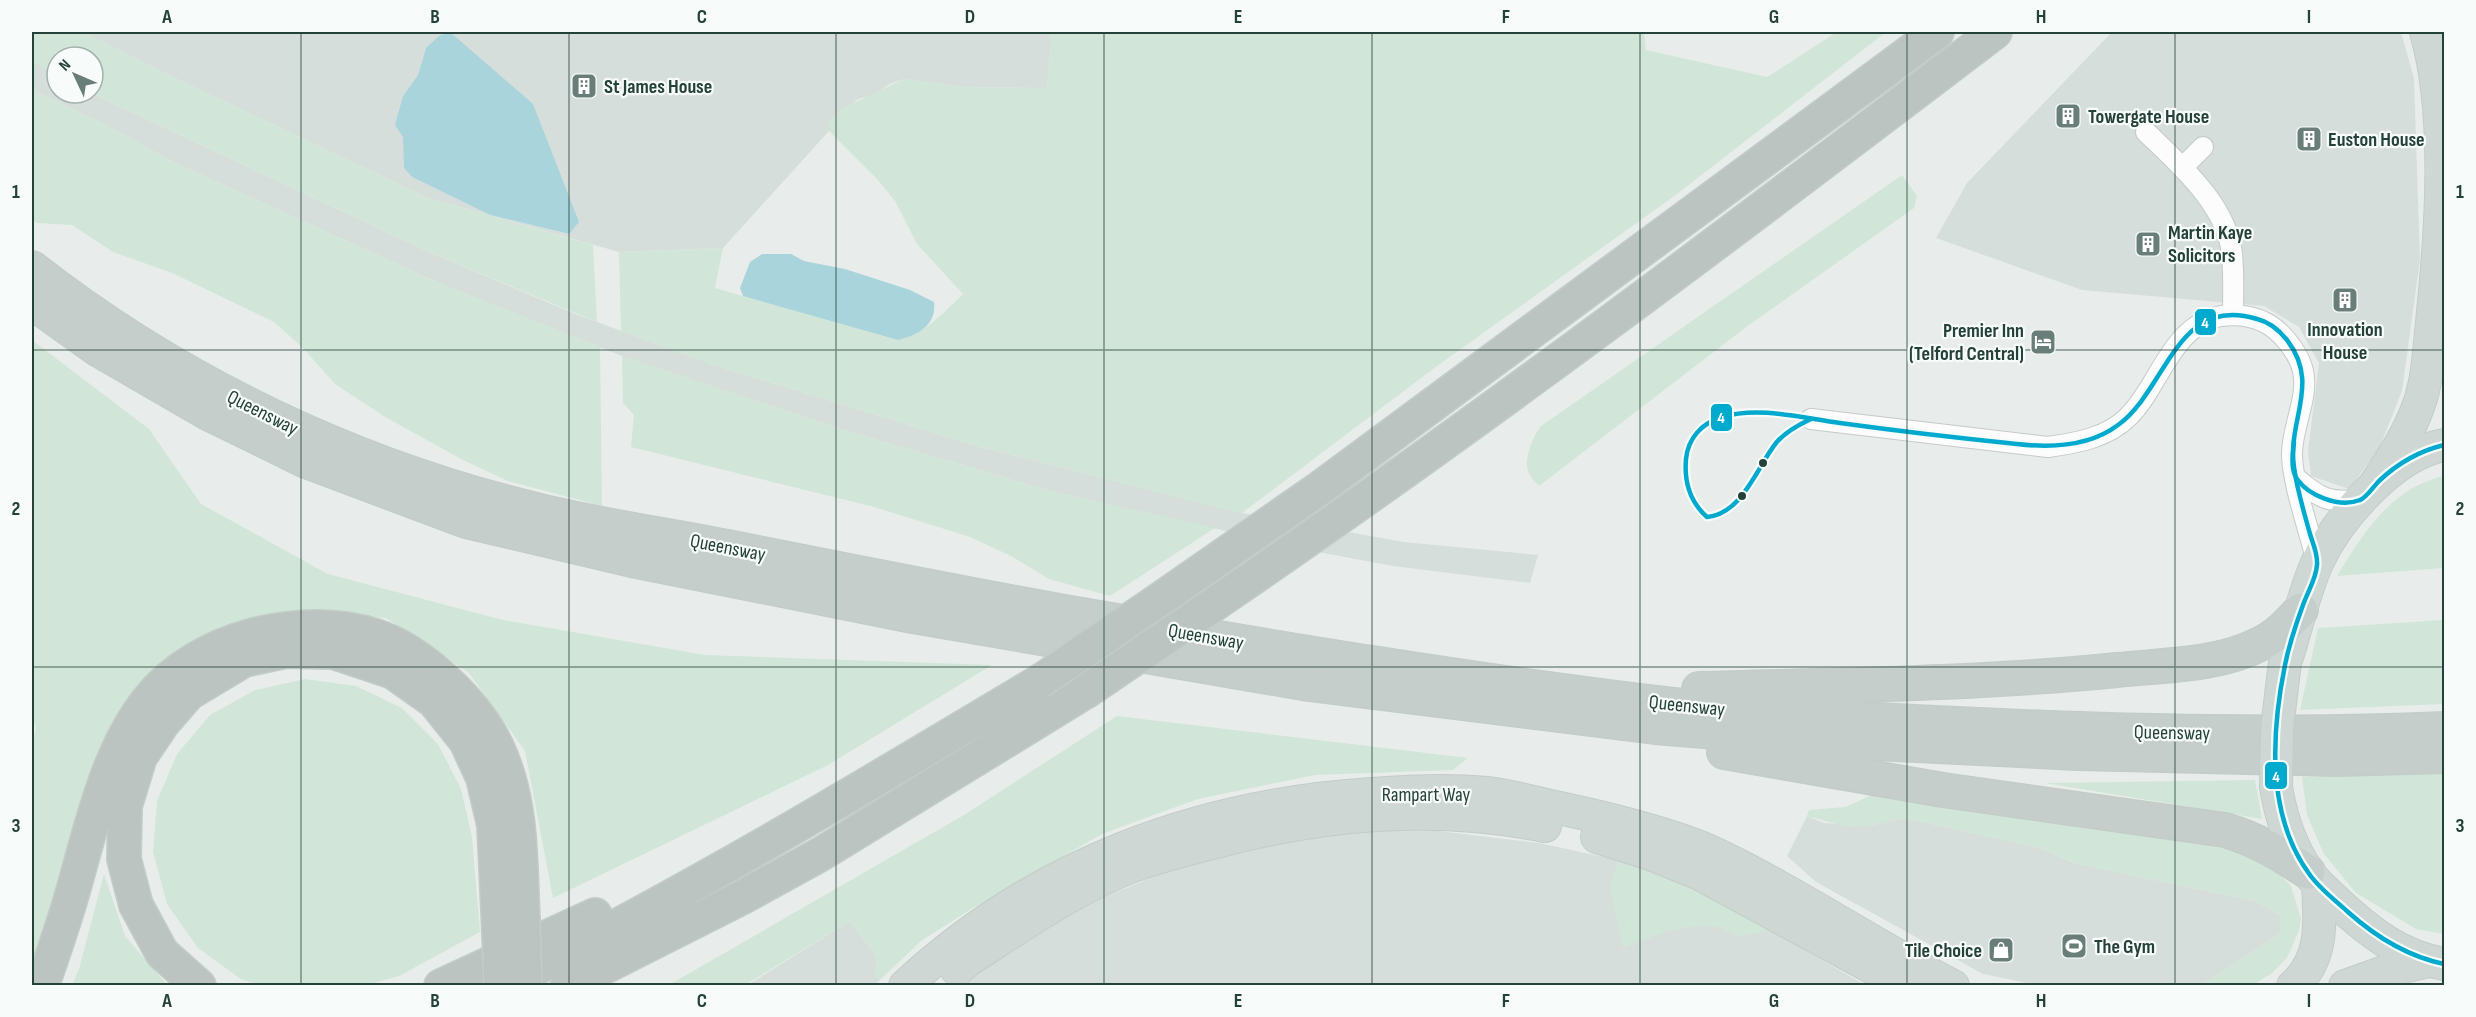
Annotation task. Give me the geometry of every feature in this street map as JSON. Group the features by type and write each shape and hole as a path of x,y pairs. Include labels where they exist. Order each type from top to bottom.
{"highway":[{"path":"501,986 582,946 807,821 1039,682 1320,488 1937,32"},
{"path":"602,986 741,898 903,805 1085,692 1358,506 1745,222 1995,32"},
{"name":"Queensway","path":"32,268 114,327 220,390 306,433 445,484 537,510 959,593 1316,656 1683,706 1826,717 2087,731 2336,734 2445,729"},
{"name":"Queensway","path":"32,302 99,350 206,412 306,461 466,521 632,560 913,616 1309,684 1655,727 1815,740 2078,753 2336,759 2445,756"},
{"path":"1608,695 1639,691 2043,678 2189,663 2226,656 2259,645 2291,626"},
{"path":"42,986 60,936 95,808 130,726 150,697 195,658 244,637 291,629 343,627 378,636 404,648 439,674 477,715 497,746 512,787 520,840 511,926 501,986"},
{"path":"199,986 162,953 136,905 124,859 125,806 140,757 163,723 189,693 244,660 287,651 333,652 393,672 434,701 466,741 483,778 494,825 511,926 525,986"},
{"path":"1655,727 1695,747 1943,790 2225,830 2251,838 2272,848 2313,879"},
{"path":"441,986 807,821"},
{"path":"567,986 741,898"}],"main road":[{"path":"2426,32 2432,52 2440,134 2436,285 2428,364 2419,406 2403,442 2338,528 2316,567 2291,626 2277,729 2276,787 2279,809 2290,840 2313,879 2369,932 2395,947 2437,963"},
{"path":"2368,491 2400,464 2427,448 2445,446"},
{"name":"Rampart Way","path":"905,986 961,939 1051,880 1169,831 1246,810 1327,797 1420,791 1486,793 1524,800 1606,818 1700,847 1747,869 1953,986"},
{"name":"Rampart Way","path":"939,986 967,961 1066,898 1133,867 1268,828 1332,818 1413,812 1511,819 1594,836 1651,854 1700,874 1906,986"},
{"path":"2293,986 2312,962 2321,932 2313,879"},
{"path":"2345,986 2390,970 2437,963"}],"street":[{"path":"2146,132 2199,185 2224,228 2232,253 2233,314"},
{"path":"2183,167 2203,147"},
{"path":"1811,419 2048,447 2081,442 2110,430 2128,418 2141,402 2160,369 2189,331 2210,318 2233,314 2252,316 2272,326 2292,348 2303,370 2303,395 2292,456 2316,567"},
{"path":"2296,478 2314,494 2337,502 2368,491"}],"shaded area":[{"path":"83,32 1052,32 1047,88 963,87 904,79 890,84 873,95 858,99 830,121 829,131 723,248 619,252 428,198","holes":["426,48 568,234 490,215 412,177 404,168 403,96 418,75"]},
{"path":"2112,32 2401,32 2414,78 2420,260 2402,391 2379,449 2349,489 2311,476 2308,451 2319,363 2299,327 2264,306 2082,290 1936,238 1967,183"},
{"path":"32,61 45,68 45,96 32,90"},
{"path":"105,100 429,252 578,315 714,365 977,446 1242,513 1404,542 1538,555 1530,583 1393,566 1318,552 1054,492 837,428 627,358 441,284 175,163 64,105 105,105"},
{"path":"1807,816 1824,823 1868,826 1904,818 2038,847 2074,863 2255,901 2280,915 2280,934 2202,985 2036,985 1983,974 1816,882 1787,856"},
{"path":"1322,831 1439,831 1539,843 1618,860 1693,885 1865,985 957,986 1077,908 1190,862"},
{"path":"850,921 877,957 875,976 880,980 875,985 746,986"}],"green space":[{"path":"32,32 83,32 428,198 593,245 597,322 429,252 105,100 105,45 45,45 45,68 32,61"},
{"path":"1052,32 1644,32 1646,50 1767,77 1837,32 1886,32 1677,194 1433,369 1242,513 977,446 714,365 621,331 619,252 723,248 715,288 898,340 926,327 963,294 917,244 895,201 877,179 829,131 829,121 841,109 904,79 963,87 1047,88"},
{"path":"32,90 45,96 45,105 64,105 175,163 441,284 600,347 602,506 508,481 463,460 385,417 335,384 302,347 274,322 172,273 113,252 72,225 37,223 32,220"},
{"path":"1902,175 1917,196 1914,208 1745,328 1539,486 1533,479 1527,461 1533,439 1541,426"},
{"path":"32,340 149,429 201,504 328,574 503,620 705,655 992,665 828,765 553,898 525,751 469,673 386,618 280,614 227,626 171,657 125,702 101,761 32,974 32,747 36,728 32,716"},
{"path":"622,356 837,428 1054,492 1215,528 1110,596 1049,579 1011,556 970,537 874,507 631,447 634,415 623,403"},
{"path":"2444,476 2444,568 2337,576 2369,528 2394,501 2409,490"},
{"path":"2444,620 2444,704 2300,710 2318,628"},
{"path":"305,679 356,686 402,708 438,744 461,789 472,837 480,932 399,976 366,985 262,985 242,980 198,948 167,904 153,852 157,801 177,754 210,715 255,690"},
{"path":"1117,716 1468,758 1453,770 1315,775 1198,799 1102,834 968,911 921,941 880,980 875,976 877,957 850,921 745,985 667,986 964,815"},
{"path":"2444,772 2444,934 2416,929 2356,893 2324,854 2307,815 2302,777"},
{"path":"2255,780 2262,819 2045,783"},
{"path":"1877,793 2254,848 2291,886 2301,919 2299,931 2287,958 2272,973 2253,985 2202,985 2280,934 2280,915 2255,901 2074,863 2038,847 1904,818 1868,826 1847,827 1807,816 1809,810 1845,807"},
{"path":"1618,862 1692,887 1770,930 1739,937 1719,927 1697,926 1668,931 1623,948 1610,886"},
{"path":"104,874 125,936 167,985 72,985 79,969"}],"water":[{"path":"450,32 533,104 579,222 569,234 490,215 412,177 404,168 403,137 395,125 403,96 418,75 426,48 439,36"},
{"path":"762,254 791,254 804,261 845,269 910,290 934,302 932,317 925,328 898,340 743,296 740,288 750,262"}],"transit line":[{"name":"4","path":"1811,419 1792,429 1780,439 1748,488 1730,508 1707,517 1696,505 1687,484 1687,451 1693,438 1702,427 1722,417 1766,413 1995,442 2043,446 2082,442 2107,432 2135,409 2190,332 2208,320 2230,315 2262,320 2277,330 2287,340 2297,356 2301,372 2301,402 2293,450 2294,467 2317,561 2315,575 2300,612 2289,650 2280,691 2275,746 2279,801 2296,852 2310,875 2323,890 2369,930 2404,951 2444,964"},
{"name":"4","path":"2294,442 2293,466 2297,479 2309,491 2325,499 2343,502 2362,499 2401,463 2417,454 2444,445"}],"place":[{"name":"St James House","path":"584,86"},
{"name":"Towergate House","path":"2068,116"},
{"name":"Euston House","path":"2309,139"},
{"name":"Martin Kaye Solicitors","path":"2148,244"},
{"name":"Innovation House","path":"2345,300"},
{"name":"Premier Inn (Telford Central)","path":"2043,342"},
{"name":"The Gym","path":"2074,946"},
{"name":"Tile Choice","path":"2001,950"}]}
